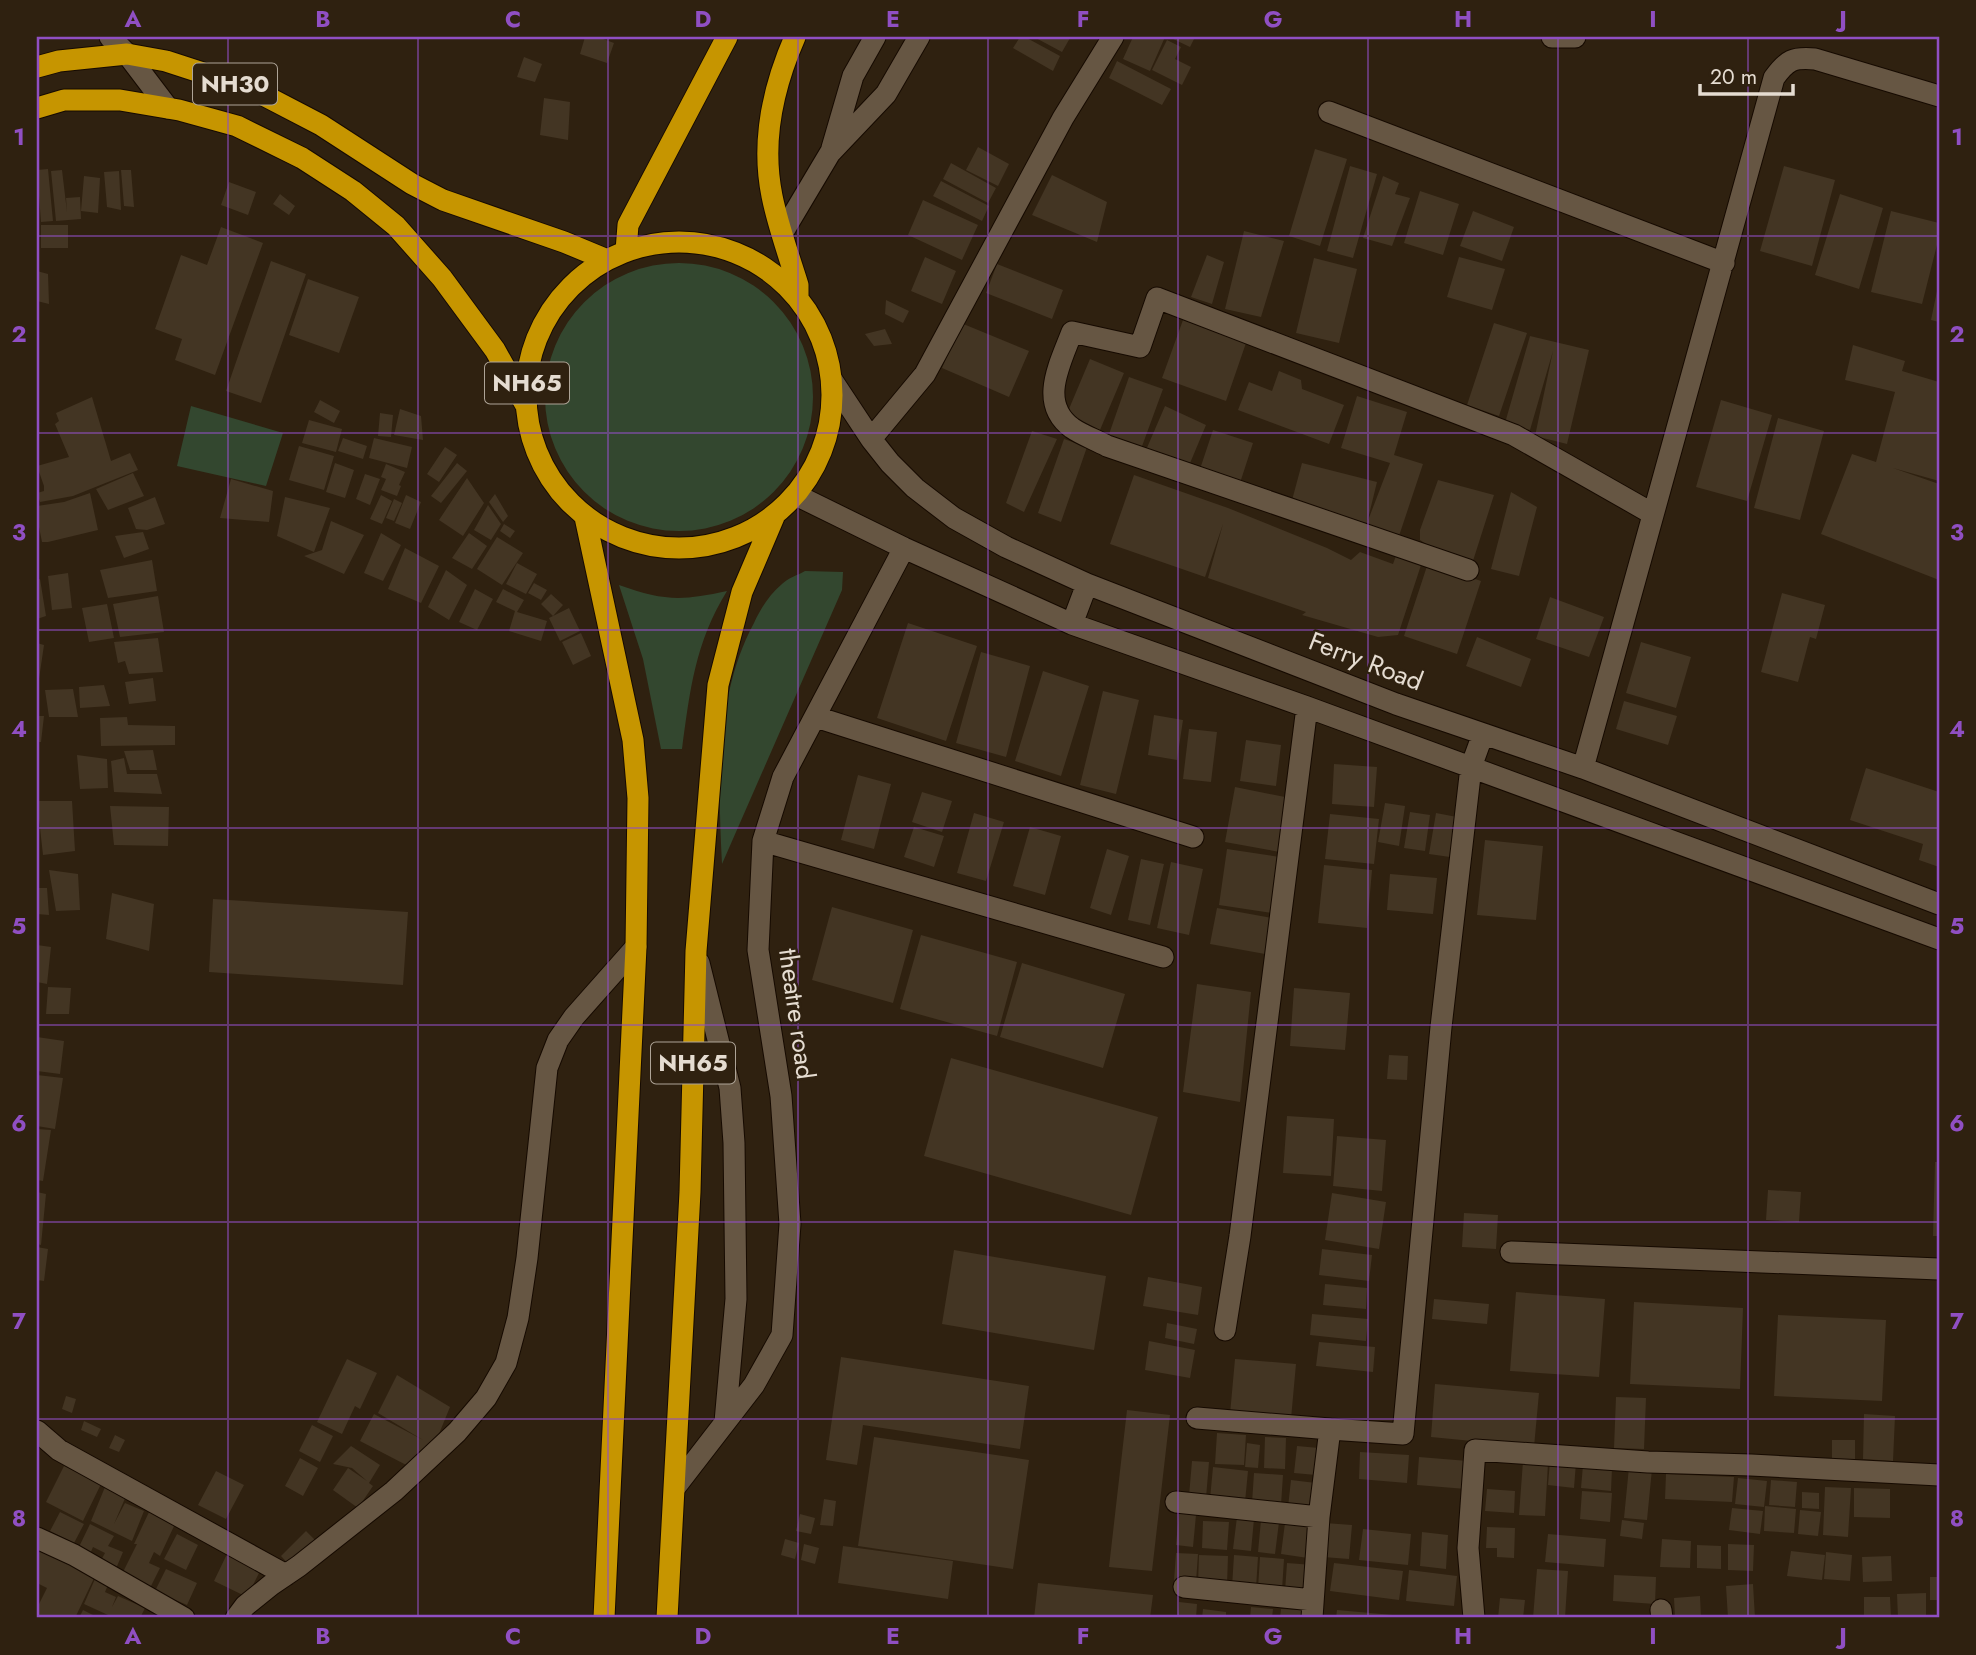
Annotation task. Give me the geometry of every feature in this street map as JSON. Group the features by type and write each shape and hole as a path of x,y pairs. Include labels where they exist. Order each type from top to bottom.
{"highway":[{"path":"626,251 628,225 727,37"},
{"name":"NH65","path":"795,37 781,71 768,136 768,164 772,196 798,285 798,297"},
{"name":"NH30","path":"37,67 59,61 127,54 166,61 252,89 321,125 412,184 443,200 605,259"},
{"name":"NH30","path":"37,108 64,100 120,100 168,108 237,126 302,158 353,191 396,226 442,278 487,340 525,404"},
{"name":"NH65","path":"687,240 729,249 767,268 798,297 821,336 832,380 826,441 796,495 774,517 739,537 700,548 660,548 620,538 585,517 562,494 543,467 531,436 525,404 529,360 544,320 570,285 605,259 645,244 687,240"},
{"name":"NH65","path":"585,517 624,690 633,740 638,798 636,947 604,1618"},
{"name":"NH65","path":"667,1618 690,1192 696,951 718,685 742,592 774,517"}],"street":[{"path":"110,37 127,54 168,108"},
{"path":"830,153 853,76 875,37"},
{"path":"783,232 830,153 886,94 919,37"},
{"path":"871,439 925,374 1063,118 1113,37"},
{"path":"1552,37 1575,37"},
{"path":"1583,768 1774,78 1783,65 1798,57 1815,58 1939,96"},
{"path":"1329,112 1724,263"},
{"path":"1468,570 1107,446 1072,428 1058,413 1052,399 1056,372 1072,332 1140,347 1157,298 1514,435 1653,514"},
{"name":"Ferry Road","path":"832,380 871,439 915,488 954,519 1006,547 1087,584 1396,704 1583,768 1937,903"},
{"path":"796,495 904,548 1072,624 1307,706 1931,936 1937,903"},
{"name":"theatre road","path":"676,1486 754,1385 782,1335 790,1224 781,1097 758,950 762,841 783,777 904,548"},
{"path":"1072,624 1087,584"},
{"path":"1225,1330 1240,1236 1307,706"},
{"path":"816,717 1193,837"},
{"path":"1198,1418 1404,1434 1441,1027 1471,767 1483,734"},
{"path":"762,841 1163,957"},
{"path":"236,1618 245,1606 394,1491 457,1432 486,1398 506,1363 518,1318 547,1068 558,1040 574,1017 636,947"},
{"path":"696,951 730,1088 734,1143 736,1299 725,1422"},
{"path":"1511,1252 1939,1269"},
{"path":"1184,1587 1313,1609 1319,1517 1330,1429"},
{"path":"37,1431 59,1450 286,1575"},
{"path":"1474,1618 1468,1548 1475,1450 1648,1462 1939,1475"},
{"path":"1175,1502 1319,1517"},
{"path":"37,1538 74,1555 184,1618"}],"green space":[{"path":"666,263 692,263 718,268 742,278 774,302 791,322 808,358 813,397 808,436 791,472 774,492 754,509 718,526 692,531 666,531 640,526 616,516 594,501 575,482 560,460 550,436 545,410 545,384 550,358 560,334 575,312 594,293 616,278 640,268"},
{"path":"191,406 283,433 266,486 177,466"},
{"path":"805,571 843,572 842,590 722,864 720,772 732,680 741,651 766,602 784,582"},
{"path":"619,585 673,598 727,591 716,610 701,648 691,687 682,749 661,749 643,659"}],"building":[{"path":"585,37 598,37 614,43 607,63 580,54"},
{"path":"1020,37 1025,37 1060,56 1053,71 1013,48"},
{"path":"1034,37 1068,37 1070,38 1062,52"},
{"path":"1133,37 1165,37 1150,71 1123,59"},
{"path":"1169,37 1195,37 1190,47"},
{"path":"1167,40 1181,47 1175,59 1191,67 1182,85 1152,70"},
{"path":"524,57 542,64 535,82 517,77"},
{"path":"1117,61 1171,89 1162,105 1109,78"},
{"path":"544,98 570,102 568,140 540,135"},
{"path":"978,147 1009,164 998,186 966,170"},
{"path":"1315,149 1347,159 1320,246 1289,236"},
{"path":"951,163 996,188 988,203 943,179"},
{"path":"1350,166 1377,174 1353,258 1327,251"},
{"path":"1784,166 1835,180 1812,266 1760,251"},
{"path":"48,169 53,221 41,222 37,170"},
{"path":"62,170 67,212 66,198 80,197 81,219 56,221 51,171"},
{"path":"121,170 131,170 134,207 124,206"},
{"path":"119,171 121,210 107,207 104,172"},
{"path":"1052,175 1107,202 1097,242 1032,215"},
{"path":"84,176 100,178 98,213 81,211"},
{"path":"1383,176 1399,183 1395,194 1410,198 1392,246 1363,238"},
{"path":"941,181 989,206 982,221 933,196"},
{"path":"229,182 256,192 248,215 221,205"},
{"path":"1420,191 1459,204 1443,255 1404,243"},
{"path":"280,194 295,206 289,215 273,204"},
{"path":"1840,194 1883,208 1859,289 1815,275"},
{"path":"923,200 978,225 962,260 908,235"},
{"path":"1473,211 1514,227 1502,261 1460,246"},
{"path":"1891,211 1939,223 1939,237 1922,304 1871,292"},
{"path":"41,225 68,225 68,248 41,248"},
{"path":"221,227 263,243 215,375 175,360 182,339 155,329 181,255 207,265"},
{"path":"1244,231 1284,241 1261,317 1225,309"},
{"path":"1207,255 1224,262 1212,304 1191,297"},
{"path":"925,257 956,271 942,304 911,291"},
{"path":"1459,257 1505,269 1492,310 1447,297"},
{"path":"1314,258 1357,269 1339,343 1296,333"},
{"path":"271,261 306,274 261,403 226,391"},
{"path":"997,264 1063,290 1052,319 986,293"},
{"path":"37,271 48,274 49,304 37,301"},
{"path":"308,279 359,297 339,353 289,335"},
{"path":"1939,286 1939,322 1931,320"},
{"path":"886,300 909,311 903,323 885,314"},
{"path":"1183,320 1246,343 1226,401 1162,378"},
{"path":"961,323 1029,351 1009,397 942,368"},
{"path":"1494,323 1527,333 1499,416 1467,405"},
{"path":"885,329 892,344 874,346 865,334"},
{"path":"1530,336 1589,350 1567,444 1535,436 1553,351 1530,430 1505,423"},
{"path":"1853,345 1905,361 1902,371 1939,382 1939,481 1893,468 1939,484 1939,580 1821,534 1852,454 1876,462 1895,392 1845,380"},
{"path":"1090,359 1124,373 1100,430 1066,416"},
{"path":"1279,371 1301,380 1302,389 1344,405 1329,444 1238,410 1249,382 1272,391"},
{"path":"1129,377 1163,389 1141,449 1108,437"},
{"path":"1357,396 1407,412 1394,455 1423,464 1398,539 1369,529 1367,523 1390,463 1341,448"},
{"path":"92,397 111,461 130,453 138,470 73,496 40,502 37,493 44,491 44,486 37,466 69,457 55,424 59,421 56,413"},
{"path":"320,400 340,411 334,423 314,412"},
{"path":"1721,400 1772,415 1747,501 1696,487"},
{"path":"1165,406 1206,425 1188,468 1146,450"},
{"path":"400,409 421,416 423,440 394,435"},
{"path":"380,413 393,415 391,437 378,436"},
{"path":"1778,418 1824,431 1800,520 1754,508"},
{"path":"309,420 342,429 336,452 302,443"},
{"path":"1213,430 1253,443 1239,486 1199,472"},
{"path":"1032,431 1057,439 1024,512 1006,503"},
{"path":"343,438 367,446 363,459 338,451"},
{"path":"374,438 412,447 407,468 369,458"},
{"path":"1064,439 1087,447 1061,522 1038,513"},
{"path":"299,446 334,456 324,490 289,480"},
{"path":"445,447 457,455 439,482 427,474"},
{"path":"335,463 354,470 345,498 326,492"},
{"path":"457,463 467,471 441,503 431,496"},
{"path":"1302,463 1377,482 1367,523 1291,504"},
{"path":"386,464 405,472 397,496 381,490 386,479 381,477"},
{"path":"133,473 144,496 108,510 96,489"},
{"path":"365,474 380,479 370,505 356,499"},
{"path":"1134,475 1228,508 1351,560 1360,552 1393,564 1398,550 1423,559 1398,635 1378,637 1302,615 1306,612 1208,578 1223,524 1205,577 1110,544"},
{"path":"467,478 484,503 463,536 439,520"},
{"path":"231,479 273,491 269,522 220,518"},
{"path":"1438,480 1494,495 1472,564 1452,561 1420,540 1420,530"},
{"path":"1511,492 1537,507 1519,576 1491,569"},
{"path":"90,493 98,530 42,542 37,506 64,502"},
{"path":"495,494 508,516 503,522 489,502"},
{"path":"381,495 392,501 382,524 370,519"},
{"path":"406,495 421,502 410,529 395,523"},
{"path":"155,497 165,524 147,530 136,529 128,508"},
{"path":"285,497 330,508 314,552 277,536"},
{"path":"394,499 402,503 394,521 386,518"},
{"path":"488,505 501,524 491,540 474,530"},
{"path":"331,521 364,535 344,574 304,556 322,550"},
{"path":"504,524 515,531 510,538 500,531"},
{"path":"143,532 149,549 124,558 115,536"},
{"path":"381,533 401,545 383,581 364,573"},
{"path":"469,533 487,546 472,569 452,558"},
{"path":"497,537 523,553 502,585 477,569"},
{"path":"405,548 439,566 421,603 388,589"},
{"path":"152,560 157,591 108,598 100,570"},
{"path":"517,563 537,574 526,594 506,584"},
{"path":"1428,563 1481,581 1457,654 1404,636"},
{"path":"446,570 467,585 449,620 428,607"},
{"path":"68,573 72,608 52,610 48,576"},
{"path":"40,579 46,616 37,619 37,580"},
{"path":"534,583 547,590 541,600 528,593"},
{"path":"475,589 493,599 477,630 459,622"},
{"path":"503,589 524,600 517,612 547,621 541,641 509,631 515,611 496,602"},
{"path":"1782,593 1825,605 1816,639 1810,637 1798,682 1761,672"},
{"path":"551,594 563,605 553,616 541,604"},
{"path":"158,596 164,632 120,637 113,604"},
{"path":"1550,597 1604,617 1589,657 1536,639"},
{"path":"107,604 114,638 89,642 82,608"},
{"path":"569,608 580,631 560,641 549,618"},
{"path":"908,623 977,646 946,741 877,718"},
{"path":"581,633 591,656 573,665 562,642"},
{"path":"1477,637 1531,659 1521,687 1466,666"},
{"path":"158,638 163,672 129,674 125,661 118,663 114,642"},
{"path":"1641,642 1691,657 1676,708 1626,693"},
{"path":"37,643 44,645 39,679 37,678"},
{"path":"981,652 1030,666 1006,757 956,743"},
{"path":"1043,671 1089,686 1061,776 1015,761"},
{"path":"153,678 156,701 129,704 125,682"},
{"path":"104,685 110,706 80,708 79,687"},
{"path":"73,689 78,717 49,717 45,690"},
{"path":"1103,691 1139,700 1116,794 1080,785"},
{"path":"1624,701 1677,716 1668,745 1616,729"},
{"path":"1154,715 1183,720 1177,760 1148,755"},
{"path":"37,716 44,716 41,742 37,742"},
{"path":"127,717 128,725 175,726 175,745 101,746 100,718"},
{"path":"1189,729 1217,732 1211,782 1183,779"},
{"path":"1246,740 1281,745 1276,786 1240,781"},
{"path":"153,750 157,770 130,770 124,751"},
{"path":"77,755 107,759 108,788 80,789"},
{"path":"124,758 127,774 157,774 162,794 114,792 111,761"},
{"path":"1334,764 1377,767 1374,807 1332,804"},
{"path":"1866,768 1939,792 1939,867 1919,860 1923,844 1850,820"},
{"path":"858,775 891,784 874,849 841,840"},
{"path":"1235,787 1290,798 1280,852 1225,842"},
{"path":"922,792 952,801 942,832 912,822"},
{"path":"37,801 72,801 75,851 43,855"},
{"path":"1385,803 1405,806 1399,846 1378,842"},
{"path":"110,806 169,807 168,846 114,845"},
{"path":"1410,812 1430,815 1425,851 1404,848"},
{"path":"974,813 1004,822 986,881 957,873"},
{"path":"1436,813 1457,817 1450,857 1429,854"},
{"path":"1330,814 1379,819 1374,864 1325,859"},
{"path":"914,827 944,836 934,867 904,857"},
{"path":"1030,827 1061,836 1045,895 1013,886"},
{"path":"1485,840 1543,846 1536,920 1477,915"},
{"path":"1107,849 1129,856 1111,915 1090,908"},
{"path":"1227,849 1280,857 1272,913 1219,905"},
{"path":"1141,859 1164,864 1150,925 1128,920"},
{"path":"1171,862 1203,869 1189,935 1157,928"},
{"path":"1324,865 1372,870 1367,928 1318,923"},
{"path":"49,870 78,874 80,910 56,911"},
{"path":"1390,874 1437,878 1433,914 1387,910"},
{"path":"37,888 47,888 49,915 37,914"},
{"path":"112,893 154,904 149,951 106,939"},
{"path":"213,899 408,912 403,985 209,972"},
{"path":"832,907 913,930 893,1003 812,980"},
{"path":"1217,908 1272,918 1265,954 1210,944"},
{"path":"921,935 1017,962 997,1036 900,1009"},
{"path":"37,945 51,947 47,984 37,982"},
{"path":"1022,963 1125,994 1103,1068 1000,1037"},
{"path":"1197,984 1251,992 1240,1102 1183,1092"},
{"path":"48,987 71,988 69,1014 46,1014"},
{"path":"1294,988 1350,993 1345,1050 1290,1046"},
{"path":"37,1037 64,1041 60,1074 37,1071"},
{"path":"1389,1055 1408,1056 1407,1080 1387,1079"},
{"path":"951,1058 1158,1117 1131,1215 924,1156"},
{"path":"37,1075 63,1078 55,1129 37,1126"},
{"path":"1287,1116 1334,1119 1331,1176 1283,1173"},
{"path":"37,1129 51,1130 43,1181 37,1180"},
{"path":"1337,1136 1386,1140 1382,1191 1333,1186"},
{"path":"1935,1162 1939,1162 1939,1236 1933,1236"},
{"path":"1768,1190 1801,1192 1799,1222 1766,1220"},
{"path":"37,1192 46,1194 41,1245 37,1244"},
{"path":"1332,1193 1386,1202 1379,1249 1325,1240"},
{"path":"1464,1213 1498,1215 1496,1249 1462,1247"},
{"path":"37,1247 48,1249 44,1281 37,1280"},
{"path":"1322,1249 1372,1255 1369,1281 1319,1275"},
{"path":"954,1250 1106,1276 1094,1350 942,1324"},
{"path":"1148,1277 1202,1287 1198,1315 1143,1306"},
{"path":"1325,1284 1367,1288 1366,1309 1323,1305"},
{"path":"1516,1292 1605,1299 1599,1377 1510,1371"},
{"path":"1434,1299 1489,1304 1487,1324 1432,1319"},
{"path":"1634,1302 1743,1308 1740,1389 1630,1384"},
{"path":"1312,1314 1368,1319 1366,1341 1310,1335"},
{"path":"1778,1315 1886,1320 1882,1401 1774,1396"},
{"path":"1167,1323 1197,1329 1194,1344 1165,1338"},
{"path":"1149,1341 1195,1350 1190,1378 1145,1370"},
{"path":"1319,1342 1375,1347 1373,1372 1316,1366"},
{"path":"841,1357 1029,1386 1020,1449 863,1425 857,1465 826,1460"},
{"path":"347,1359 377,1373 360,1409 355,1406 342,1434 317,1422"},
{"path":"1235,1359 1296,1364 1291,1419 1230,1414"},
{"path":"397,1375 450,1407 434,1446 412,1468 360,1441 374,1414 423,1440 378,1413"},
{"path":"1435,1384 1539,1393 1534,1447 1431,1437"},
{"path":"66,1396 76,1399 72,1413 62,1409"},
{"path":"1616,1397 1646,1398 1644,1449 1614,1448"},
{"path":"1127,1410 1170,1415 1152,1571 1109,1567"},
{"path":"1864,1414 1895,1416 1893,1461 1863,1459"},
{"path":"84,1421 101,1429 97,1437 81,1430"},
{"path":"312,1425 333,1436 320,1462 299,1451"},
{"path":"1217,1433 1246,1435 1244,1465 1215,1464"},
{"path":"115,1435 125,1440 119,1452 109,1448"},
{"path":"874,1437 1029,1460 1013,1569 858,1546"},
{"path":"1265,1437 1286,1438 1285,1469 1264,1468"},
{"path":"1832,1440 1855,1440 1855,1460 1832,1459"},
{"path":"1247,1443 1260,1445 1258,1468 1245,1467"},
{"path":"351,1446 380,1465 369,1483 373,1486 358,1508 333,1490 348,1468 367,1481 352,1468 333,1464"},
{"path":"1297,1446 1319,1448 1316,1475 1294,1473"},
{"path":"1360,1452 1409,1455 1407,1483 1359,1479"},
{"path":"1419,1457 1468,1461 1466,1489 1417,1485"},
{"path":"300,1458 318,1468 303,1496 285,1486"},
{"path":"1192,1461 1209,1462 1206,1498 1189,1496"},
{"path":"1523,1461 1548,1463 1545,1516 1519,1515"},
{"path":"1550,1461 1576,1463 1574,1488 1548,1485"},
{"path":"1583,1465 1612,1468 1611,1491 1581,1488"},
{"path":"64,1466 101,1484 83,1521 46,1502"},
{"path":"1213,1467 1248,1471 1245,1502 1210,1499"},
{"path":"1629,1467 1652,1469 1647,1520 1624,1518"},
{"path":"216,1471 244,1485 226,1519 198,1505"},
{"path":"1254,1473 1283,1475 1281,1505 1252,1503"},
{"path":"1666,1474 1734,1477 1732,1502 1665,1499"},
{"path":"1738,1478 1767,1481 1764,1507 1735,1504"},
{"path":"1291,1480 1316,1483 1313,1509 1288,1507"},
{"path":"1771,1480 1797,1482 1795,1507 1769,1505"},
{"path":"105,1487 126,1496 114,1524 125,1503 144,1511 132,1541 91,1521"},
{"path":"1825,1487 1851,1488 1848,1537 1823,1535"},
{"path":"1854,1488 1890,1489 1890,1518 1854,1517"},
{"path":"1487,1489 1515,1491 1514,1513 1485,1511"},
{"path":"1582,1491 1612,1493 1610,1522 1580,1519"},
{"path":"1802,1492 1819,1493 1819,1509 1802,1508"},
{"path":"824,1499 836,1501 833,1526 820,1525"},
{"path":"1765,1506 1796,1509 1794,1533 1764,1531"},
{"path":"1732,1508 1763,1511 1760,1534 1729,1530"},
{"path":"1800,1510 1821,1512 1818,1536 1798,1534"},
{"path":"60,1512 84,1524 74,1543 50,1531"},
{"path":"149,1512 175,1524 160,1556 154,1552 149,1563 160,1568 149,1590 121,1576"},
{"path":"1179,1513 1196,1515 1193,1547 1176,1545"},
{"path":"800,1514 815,1518 811,1534 796,1531"},
{"path":"1237,1517 1254,1519 1251,1551 1233,1549"},
{"path":"1261,1520 1279,1522 1275,1554 1258,1552"},
{"path":"1622,1520 1644,1523 1642,1539 1620,1536"},
{"path":"1203,1521 1229,1522 1227,1550 1202,1548"},
{"path":"1285,1523 1312,1527 1308,1558 1281,1554"},
{"path":"1325,1523 1352,1525 1349,1559 1323,1557"},
{"path":"90,1524 114,1536 108,1546 123,1552 115,1571 99,1564 105,1553 93,1547 90,1554 78,1549"},
{"path":"1487,1527 1515,1528 1514,1558 1497,1557 1497,1548 1486,1548"},
{"path":"1363,1529 1411,1534 1408,1565 1359,1560"},
{"path":"306,1531 317,1542 292,1568 281,1556"},
{"path":"1422,1532 1448,1535 1446,1569 1420,1566"},
{"path":"177,1534 198,1545 186,1570 164,1559"},
{"path":"1548,1534 1606,1539 1604,1567 1545,1562"},
{"path":"785,1539 799,1543 795,1559 781,1555"},
{"path":"1662,1539 1691,1541 1690,1568 1660,1567"},
{"path":"804,1544 819,1548 815,1564 801,1560"},
{"path":"1728,1544 1754,1545 1753,1571 1728,1570"},
{"path":"1697,1545 1721,1546 1721,1569 1697,1568"},
{"path":"843,1546 953,1561 948,1599 838,1583"},
{"path":"41,1549 96,1574 75,1618 37,1618 37,1608 47,1588 37,1583 37,1557"},
{"path":"1791,1551 1825,1555 1822,1580 1787,1576"},
{"path":"1826,1552 1852,1555 1850,1581 1824,1579"},
{"path":"1176,1553 1198,1554 1196,1582 1174,1581"},
{"path":"227,1554 260,1571 247,1597 214,1581"},
{"path":"1199,1555 1228,1556 1227,1585 1198,1584"},
{"path":"1234,1555 1258,1557 1256,1588 1232,1587"},
{"path":"1891,1556 1892,1581 1863,1582 1862,1557"},
{"path":"1260,1557 1284,1559 1282,1590 1258,1588"},
{"path":"1287,1563 1313,1565 1310,1594 1285,1591"},
{"path":"1334,1563 1403,1571 1399,1600 1330,1591"},
{"path":"166,1569 197,1583 187,1605 155,1591"},
{"path":"1537,1569 1568,1571 1565,1618 1533,1618"},
{"path":"1409,1570 1457,1576 1454,1606 1406,1601"},
{"path":"1614,1575 1656,1577 1655,1604 1613,1601"},
{"path":"1930,1577 1939,1577 1939,1600 1930,1600"},
{"path":"95,1579 108,1585 105,1592 116,1597 112,1607 118,1596 145,1608 140,1618 107,1618 108,1615 84,1604"},
{"path":"1038,1583 1153,1595 1150,1618 1034,1618"},
{"path":"1753,1584 1755,1618 1728,1618 1726,1586"},
{"path":"1926,1593 1926,1618 1898,1618 1897,1594"},
{"path":"1700,1596 1701,1618 1675,1618 1674,1598"},
{"path":"1864,1597 1890,1597 1891,1618 1864,1618"},
{"path":"1500,1598 1525,1600 1523,1618 1498,1618"},
{"path":"1179,1602 1197,1604 1196,1618 1178,1618"},
{"path":"1251,1607 1273,1609 1272,1618 1250,1618"},
{"path":"1203,1609 1226,1612 1226,1618 1202,1618"},
{"path":"1281,1609 1305,1610 1305,1618 1280,1618"},
{"path":"83,1610 99,1618 79,1618"},
{"path":"1337,1610 1404,1616 1336,1618"}]}
